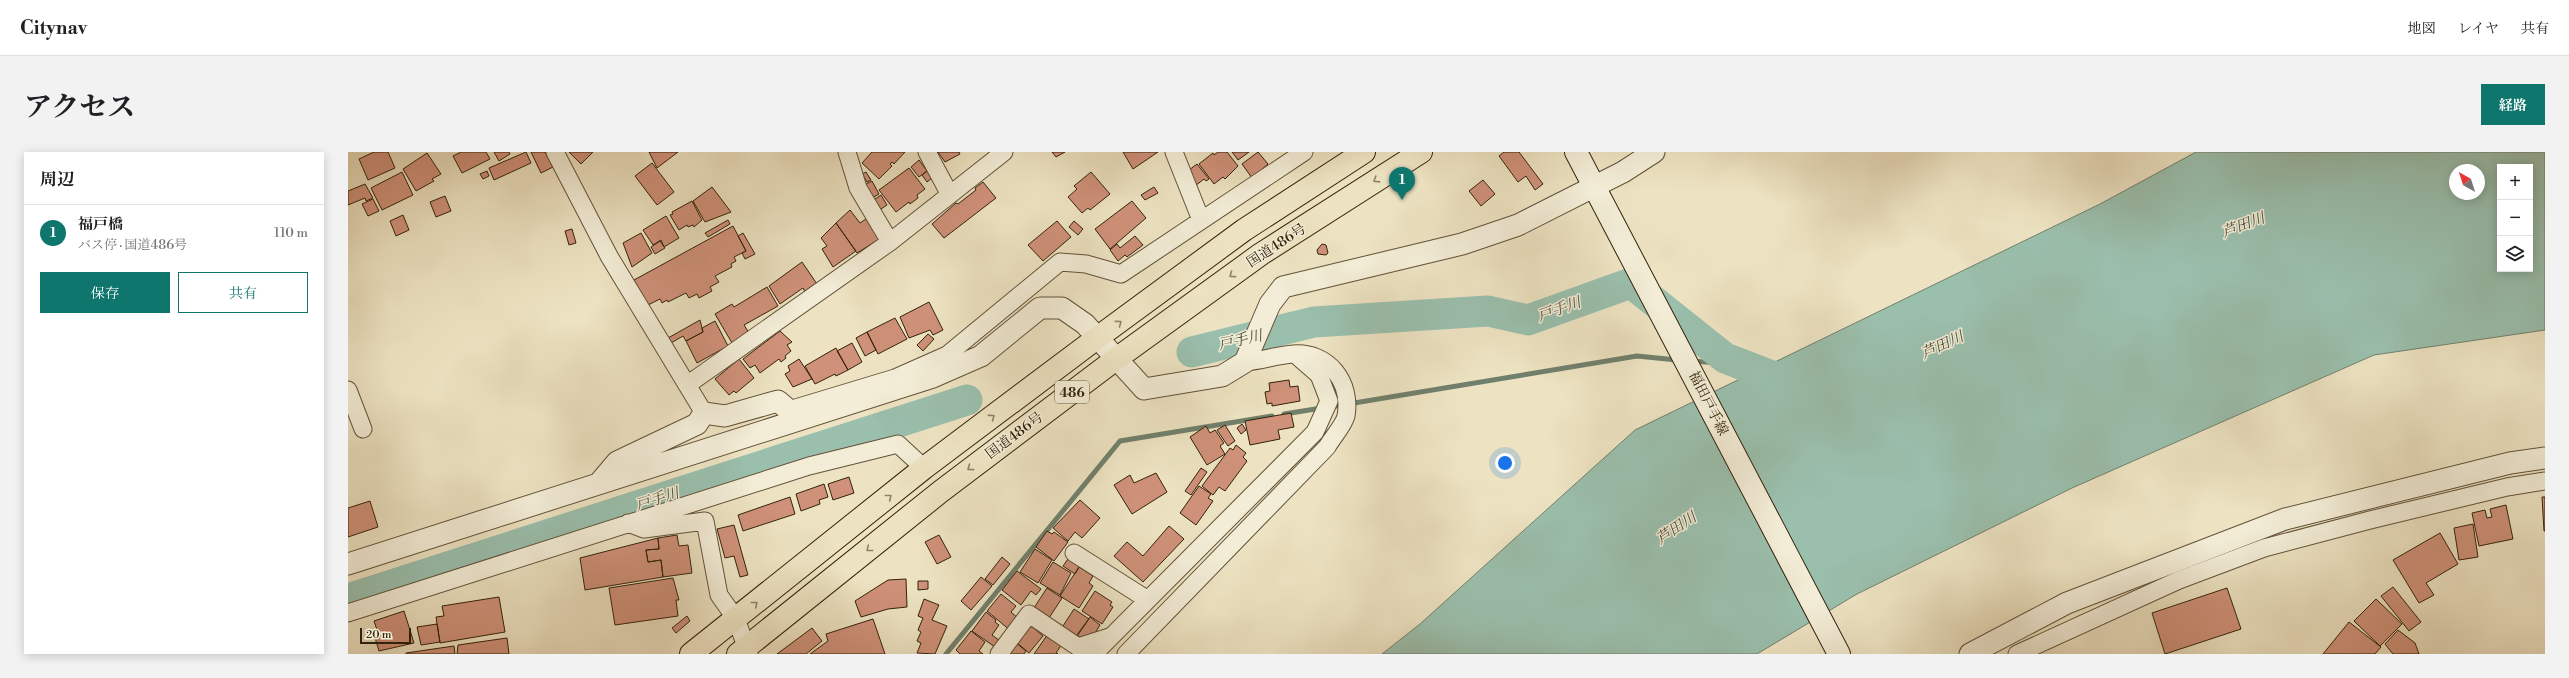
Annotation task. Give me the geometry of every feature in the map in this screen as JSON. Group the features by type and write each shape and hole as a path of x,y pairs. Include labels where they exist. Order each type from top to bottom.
{"highway":[{"name":"国道486号","path":"691,654 924,468 1097,338 1244,230 1364,152"},
{"name":"国道486号","path":"745,652 940,492 1116,359 1261,254 1421,152"}],"main road":[{"name":"福田戸手線","path":"1576,152 1610,212 1839,654"}],"street":[{"path":"555,152 609,256 704,413"},
{"path":"847,152 858,188 890,242"},
{"path":"927,152 950,195"},
{"path":"687,385 890,242 1004,152"},
{"path":"1174,152 1201,220"},
{"path":"348,564 599,483 895,378 948,355 1060,262 1086,264 1121,274 1304,152"},
{"path":"1245,362 1270,304 1283,287 1462,244 1518,225 1595,187 1654,152"},
{"path":"794,414 933,377 981,356 1040,308 1062,308 1085,324 1144,389 1222,376 1245,362 1294,354 1322,359 1336,369 1346,392 1346,417 1327,447 1126,654"},
{"path":"1094,654 1315,432 1328,401 1319,376 1294,354"},
{"path":"348,390 363,429"},
{"path":"704,413 725,416 778,401 794,414"},
{"path":"599,483 617,462 697,424 704,413"},
{"path":"348,613 809,466 898,444 924,468"},
{"path":"1970,654 2066,603 2286,519 2463,474 2510,463 2545,458"},
{"path":"2463,474 2472,480 2501,481 2507,487"},
{"path":"2016,654 2179,580 2264,548 2507,487 2545,481"},
{"path":"627,523 644,529 705,521 719,595 736,619 745,652"},
{"path":"1074,553 1148,600"},
{"path":"999,654 1029,614 1078,647 1113,636"}],"water":[{"name":"芦田川","path":"2196,152 2545,152 2545,330 2374,355 2072,488 1857,594 1757,654 1382,654 1420,624 1635,430 2100,204"}],"building":[{"path":"374,152 388,152 395,168 368,180 359,159"},
{"path":"461,152 486,152 490,159 462,173 453,156"},
{"path":"494,152 509,152 510,154 499,161"},
{"path":"526,152 531,163 494,180 489,168"},
{"path":"531,152 545,152 553,167 541,173"},
{"path":"569,152 593,152 581,164"},
{"path":"649,152 678,152 657,168"},
{"path":"872,152 905,152 894,164 892,162 890,164 892,166 879,179 862,163"},
{"path":"938,152 959,152 960,154 945,162"},
{"path":"1052,152 1065,152 1056,157"},
{"path":"1123,152 1158,152 1133,169"},
{"path":"1218,152 1227,152 1238,166 1225,179 1223,177 1214,184 1199,164 1213,153 1214,155"},
{"path":"1232,152 1249,152 1238,160"},
{"path":"1258,152 1268,164 1252,178 1242,164"},
{"path":"1504,152 1519,152 1543,184 1535,190 1526,176 1518,182 1499,156"},
{"path":"427,153 441,174 432,179 434,181 416,191 403,169"},
{"path":"919,160 927,171 919,177 911,167"},
{"path":"652,163 674,192 657,205 635,176"},
{"path":"1197,164 1209,179 1206,181 1204,179 1195,186 1185,173"},
{"path":"909,168 925,189 917,195 918,198 910,204 909,202 896,212 879,190"},
{"path":"487,171 489,176 483,179 480,174"},
{"path":"927,171 932,178 927,182 922,175"},
{"path":"402,172 413,195 382,210 371,188"},
{"path":"866,172 871,180 867,182 862,174"},
{"path":"1091,172 1110,194 1090,210 1088,208 1082,213 1068,197 1077,189 1074,186"},
{"path":"1483,180 1495,194 1481,206 1469,191"},
{"path":"872,181 879,194 872,198 864,185"},
{"path":"983,182 996,198 944,238 932,224 956,203 958,204 976,190 975,188"},
{"path":"365,184 373,198 366,201 365,198 348,205 348,191"},
{"path":"712,187 731,212 705,222 693,201"},
{"path":"1154,187 1158,193 1145,200 1141,195"},
{"path":"881,195 887,205 878,211 872,201"},
{"path":"445,196 451,211 436,217 430,202"},
{"path":"373,199 379,211 368,216 362,204"},
{"path":"692,201 702,220 694,227 693,225 688,227 687,225 679,230 670,215 673,214 672,212"},
{"path":"1132,201 1146,218 1110,249 1095,229"},
{"path":"850,210 860,223 869,217 881,238 857,253 836,223"},
{"path":"403,215 409,230 396,236 390,221"},
{"path":"666,216 679,238 664,247 661,240 653,245 643,230"},
{"path":"728,220 730,224 708,237 705,233"},
{"path":"1057,221 1071,237 1043,261 1028,245"},
{"path":"1074,221 1083,229 1078,235 1069,227"},
{"path":"836,223 856,251 833,267 822,249 827,246 821,238"},
{"path":"733,226 746,251 734,257 736,261 731,264 732,267 715,276 719,282 710,287 712,291 699,298 697,294 689,298 686,293 668,302 667,300 662,303 660,299 648,305 634,280"},
{"path":"572,229 576,243 569,245 565,231"},
{"path":"641,233 652,253 632,267 623,243"},
{"path":"743,233 755,254 745,259 742,253 746,251 738,236"},
{"path":"1135,236 1143,245 1127,257 1125,255 1118,261 1110,250 1117,244 1120,248"},
{"path":"660,241 665,248 655,254 651,247"},
{"path":"1322,244 1326,245 1328,253 1326,255 1318,254 1317,250"},
{"path":"802,262 817,284 805,292 803,288 780,304 769,286"},
{"path":"767,287 778,306 744,325 749,333 732,343 715,314 732,304 734,307"},
{"path":"929,302 943,330 933,335 930,330 909,338 900,317"},
{"path":"895,318 907,339 878,354 867,332"},
{"path":"700,320 703,332 686,341 683,336 671,343 668,338"},
{"path":"715,321 728,346 697,363 686,341 703,332 702,328"},
{"path":"780,331 792,342 787,345 791,351 785,356 786,358 781,362 779,359 760,373 755,365 750,368 743,359"},
{"path":"867,332 876,350 865,356 856,338"},
{"path":"928,334 934,339 923,351 917,345"},
{"path":"852,343 862,362 848,370 837,351"},
{"path":"836,348 848,370 836,376 835,374 815,384 805,366"},
{"path":"739,359 754,378 736,393 734,391 729,395 715,379"},
{"path":"799,359 812,379 793,387 785,374 790,371 788,366"},
{"path":"1289,380 1290,387 1298,386 1300,401 1272,406 1272,403 1267,404 1265,392 1270,391 1269,383"},
{"path":"1291,413 1294,427 1278,430 1280,439 1250,445 1245,421"},
{"path":"1242,424 1246,430 1241,434 1237,428"},
{"path":"1225,425 1235,441 1228,446 1217,430"},
{"path":"1206,426 1210,433 1215,430 1224,443 1220,446 1225,454 1207,465 1190,437"},
{"path":"1236,445 1246,453 1243,457 1247,461 1225,491 1219,487 1213,495 1202,486 1230,448 1233,450"},
{"path":"1201,468 1207,472 1191,495 1185,491"},
{"path":"1156,473 1167,492 1132,514 1114,485 1130,475 1134,483"},
{"path":"849,477 854,493 833,500 828,484"},
{"path":"824,484 828,497 819,500 820,504 801,511 796,494"},
{"path":"1199,486 1211,494 1208,498 1213,501 1196,525 1180,513"},
{"path":"790,497 795,514 743,531 738,515"},
{"path":"2542,497 2545,497 2545,531 2544,531"},
{"path":"1080,500 1100,518 1082,538 1075,532 1068,541 1053,528"},
{"path":"370,501 378,527 348,537 348,508"},
{"path":"2506,505 2513,539 2479,546 2472,513 2485,510 2487,518 2492,517 2490,509"},
{"path":"2473,524 2478,557 2459,560 2454,528"},
{"path":"734,525 748,575 740,577 734,556 725,558 717,529"},
{"path":"1169,526 1184,539 1143,582 1114,556 1127,542 1143,556"},
{"path":"1047,531 1052,534 1054,532 1068,542 1054,561 1036,547"},
{"path":"2440,533 2458,564 2426,583 2434,595 2419,603 2393,560"},
{"path":"677,535 679,546 688,545 692,573 663,577 661,560 648,562 646,550 659,549 658,538"},
{"path":"939,535 951,557 937,564 925,542"},
{"path":"658,538 659,549 646,550 648,562 661,560 663,577 585,590 580,558"},
{"path":"1035,549 1052,560 1038,583 1020,572"},
{"path":"1070,556 1081,564 1075,574 1063,566"},
{"path":"1002,557 1010,564 993,585 985,579"},
{"path":"1053,562 1071,573 1060,595 1040,583"},
{"path":"1079,567 1093,576 1089,583 1093,586 1079,608 1060,596"},
{"path":"1017,571 1041,589 1036,595 1031,591 1021,605 1002,590"},
{"path":"981,577 992,586 971,610 961,601"},
{"path":"673,578 679,600 676,600 678,616 615,625 609,588"},
{"path":"906,579 907,607 888,609 861,617 855,601 888,580"},
{"path":"918,581 928,581 928,589 918,590"},
{"path":"2393,587 2421,622 2409,631 2381,596"},
{"path":"1047,588 1062,598 1049,618 1032,611"},
{"path":"2227,588 2241,629 2165,654 2152,613"},
{"path":"1095,591 1112,602 1110,605 1113,607 1102,624 1082,611"},
{"path":"1001,594 1016,606 1011,612 1020,620 1011,631 987,611"},
{"path":"499,597 505,632 440,643 436,617 444,616 442,606"},
{"path":"924,599 939,605 932,620 947,626 935,654 917,653 921,643 917,641 921,632 918,630 923,618 918,616"},
{"path":"2376,599 2402,624 2380,646 2354,621"},
{"path":"1074,609 1089,619 1075,639 1061,629"},
{"path":"404,611 414,643 379,651 374,634 378,633 374,621"},
{"path":"986,612 996,620 995,622 999,625 992,635 1000,641 995,647 972,631"},
{"path":"687,616 690,621 676,633 672,628"},
{"path":"1090,617 1100,625 1094,635 1091,633 1085,641 1077,635"},
{"path":"873,619 885,654 810,654 828,641 826,634"},
{"path":"2349,622 2381,647 2375,654 2323,654"},
{"path":"437,624 440,642 421,645 417,627"},
{"path":"1029,624 1043,636 1029,653 1015,641"},
{"path":"812,628 822,641 806,654 777,654"},
{"path":"2398,630 2415,643 2419,654 2393,654 2385,644"},
{"path":"971,631 985,642 979,651 983,654 960,654 956,650"},
{"path":"1048,634 1062,644 1056,653 1058,654 1034,654"},
{"path":"507,638 509,654 457,654 458,645"},
{"path":"1015,642 1026,651 1024,654 1004,654"},
{"path":"454,646 455,654 406,654 406,653"}],"waterway":[{"name":"戸手川","path":"1192,352 1314,322 1488,311 1528,320 1631,283 1725,358 1798,386"},
{"path":"1330,407 1637,356 1677,360"},
{"path":"1691,361 1721,363 1757,375"},
{"name":"戸手川","path":"348,599 967,400"},
{"path":"1284,414 1322,408"},
{"path":"946,654 1120,441 1272,416"}],"place":[{"name":"福戸橋","path":"1402,200"}]}
